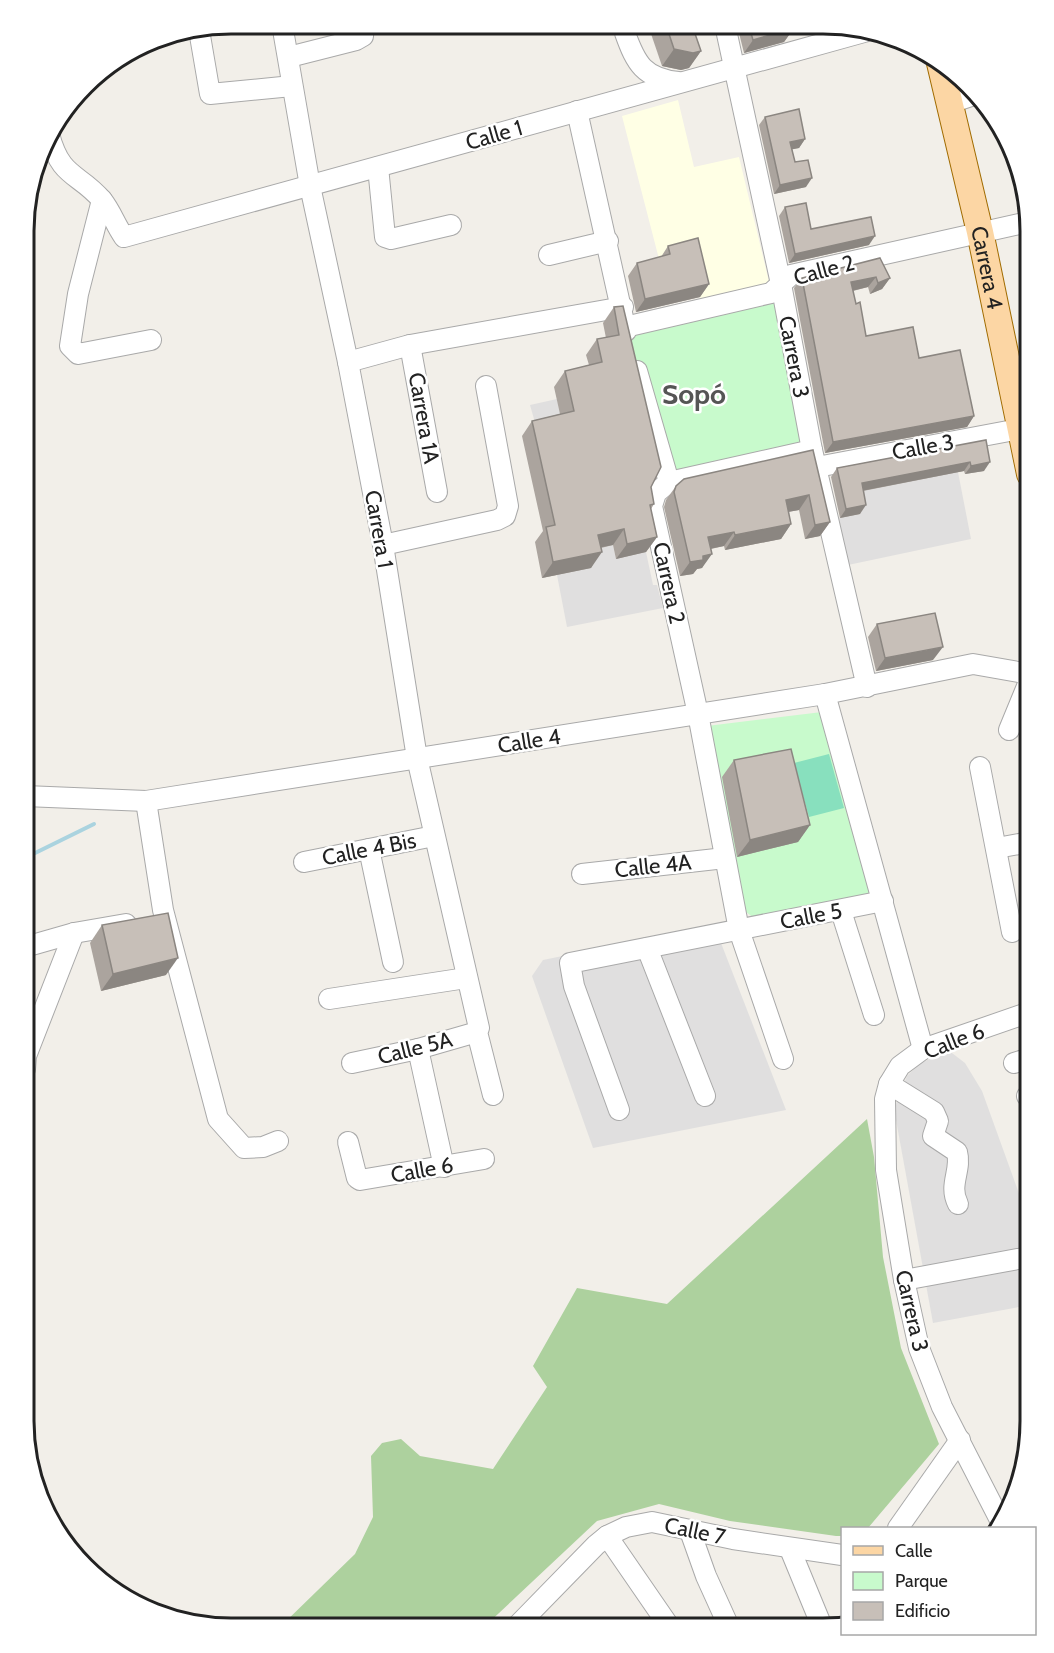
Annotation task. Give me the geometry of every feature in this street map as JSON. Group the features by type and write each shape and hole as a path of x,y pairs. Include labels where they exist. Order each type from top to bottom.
{"main road":[{"name":"Carrera 4","path":"951,83 961,100 980,232 1020,402"}],"street":[{"name":"Carrera 1","path":"284,34 310,186 348,363 383,545 417,758 493,1095"},
{"path":"289,57 356,40 360,34"},
{"path":"625,34 632,53 643,69 658,80 681,83"},
{"name":"Carrera 3","path":"727,34 781,284 814,458 867,687"},
{"name":"Calle 1","path":"102,200 124,237 735,68 826,34"},
{"path":"200,37 210,94 292,86"},
{"path":"578,111 623,307 625,327 669,482"},
{"path":"53,149 66,171 102,200 78,294 70,346 78,354 151,340"},
{"path":"378,167 382,229 385,237 392,239 451,225"},
{"name":"Calle 2","path":"625,327 771,293 791,275 1019,224"},
{"path":"549,255 608,241"},
{"path":"348,363 410,345 623,307"},
{"name":"Carrera 1A","path":"410,345 437,492"},
{"path":"383,545 497,520 504,516 508,507 486,386"},
{"name":"Calle 3","path":"669,482 814,458 1020,429"},
{"name":"Carrera 2","path":"669,482 656,493 652,506 698,714 739,930 783,1059"},
{"name":"Calle 4","path":"34,796 146,801 825,694 973,664 1020,675"},
{"path":"825,694 923,1049"},
{"path":"1009,730 1020,703"},
{"path":"980,767 1012,932"},
{"path":"146,801 163,910 219,1119 244,1148 263,1148 279,1141"},
{"name":"Calle 4 Bis","path":"304,862 434,836"},
{"path":"997,848 1019,844"},
{"path":"369,849 393,962"},
{"name":"Calle 4A","path":"582,874 725,858"},
{"name":"Calle 5","path":"619,1110 574,986 570,963 883,901"},
{"path":"34,944 74,933 154,918 160,916 163,910"},
{"path":"841,911 874,1015"},
{"path":"34,1037 74,933"},
{"path":"647,948 705,1096"},
{"path":"329,999 466,978"},
{"name":"Calle 6","path":"889,1084 900,1066 923,1049 1019,1016"},
{"name":"Calle 5A","path":"352,1063 418,1049 477,1032"},
{"path":"418,1049 444,1167"},
{"path":"889,1084 934,1112 938,1121 933,1136 957,1152 959,1159 954,1173 952,1194 958,1204"},
{"name":"Carrera 3","path":"889,1084 885,1099 886,1170 918,1348 997,1513"},
{"name":"Calle 6","path":"348,1142 357,1178 360,1180 484,1159"},
{"path":"904,1280 1019,1259"},
{"path":"899,1527 960,1440"},
{"name":"Calle 7","path":"525,1618 607,1536 626,1527 652,1522 790,1549 841,1555"},
{"path":"690,1531 706,1576 725,1618"},
{"path":"607,1536 663,1618"},
{"path":"790,1549 818,1618"}],"shaded area":[{"path":"678,100 694,167 739,157 770,286 701,303 689,252 659,259 622,116"},
{"path":"557,399 562,420 536,426 530,405"},
{"path":"958,472 971,539 848,565 839,518 860,514 856,492"},
{"path":"613,545 616,559 646,552 653,585 657,585 663,608 567,627 557,575 590,568 587,550"},
{"path":"714,925 786,1110 593,1148 532,976 543,960"},
{"path":"948,1050 965,1063 982,1091 1019,1194 1019,1307 933,1323 894,1109 907,1076 919,1064"}],"green space":[{"path":"781,284 812,450 669,482 625,327"},
{"path":"822,712 872,894 754,918 746,912 707,726"},
{"path":"829,754 844,808 809,817 794,763"},
{"path":"867,1119 874,1157 883,1257 901,1348 939,1444 869,1527 841,1527 841,1536 730,1521 659,1504 597,1521 494,1618 289,1618 355,1554 373,1517 371,1456 382,1443 401,1439 420,1456 493,1469 547,1387 533,1366 577,1288 667,1304"}],"building":[{"path":"669,34 695,34 701,51 693,53 674,49"},
{"path":"751,34 774,34 753,40"},
{"path":"799,109 805,139 790,142 795,162 808,160 812,178 780,185 765,117"},
{"path":"806,203 811,229 871,217 875,236 795,254 785,207"},
{"path":"698,238 709,284 645,299 637,263 670,254 668,246"},
{"path":"880,258 890,278 878,283 876,277 851,282 856,304 860,302 866,336 913,327 919,358 960,350 974,416 833,442 802,278"},
{"path":"623,306 661,467 651,487 654,504 650,505 657,537 627,544 624,529 598,535 602,552 553,562 546,527 555,525 532,421 574,411 565,371 602,362 597,339 619,335 614,307"},
{"path":"986,440 990,462 971,466 970,462 862,483 866,505 846,509 837,468"},
{"path":"813,450 830,522 815,525 809,495 786,500 791,524 735,535 734,532 708,537 712,554 703,556 703,560 690,562 674,492 676,486 684,479"},
{"path":"935,613 943,647 885,658 877,624"},
{"path":"791,749 810,825 750,840 734,760"},
{"path":"168,913 178,958 113,974 102,925"}],"waterway":[{"path":"34,854 94,824"}],"district":[{"name":"Sopó","path":"694,394"}]}
